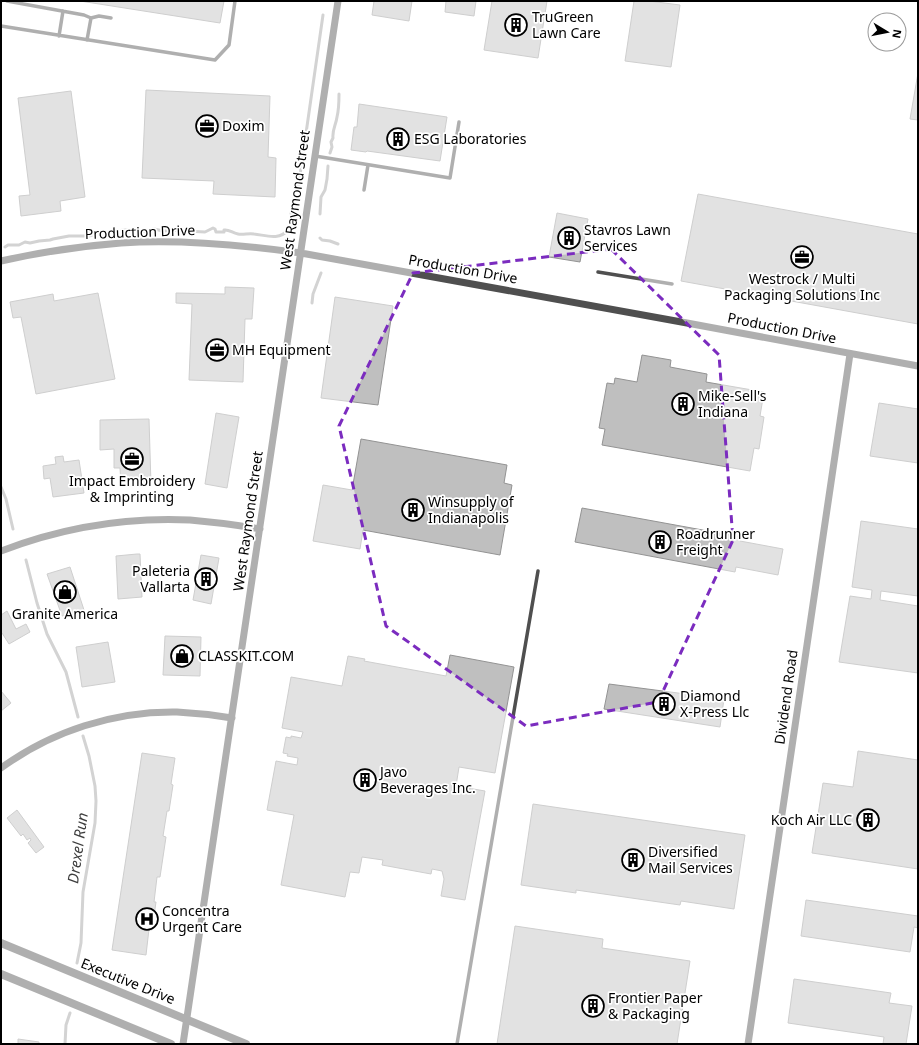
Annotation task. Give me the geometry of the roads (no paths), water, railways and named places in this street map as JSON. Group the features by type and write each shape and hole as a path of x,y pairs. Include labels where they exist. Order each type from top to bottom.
{"street":[{"name":"West Raymond Street","path":"183,1044 338,1"},
{"name":"Production Drive","path":"1,261 77,247 121,243 143,242 238,245 301,253 918,366"},
{"name":"Dividend Road","path":"748,1044 850,354"},
{"path":"1,551 60,532 89,526 128,522 191,520 260,528"},
{"path":"1,768 20,755 56,736 106,720 136,714 170,712 194,713 232,718"},
{"name":"Executive Drive","path":"1,943 246,1044"},
{"path":"1,974 170,1044"}],"lane":[{"path":"7,1 84,15 91,18 99,16 111,18"},
{"path":"1,26 215,60 229,45 236,1"},
{"path":"59,36 63,11"},
{"path":"87,40 91,18"},
{"path":"315,156 450,178 459,122"},
{"path":"364,190 368,165"},
{"path":"598,272 672,284"},
{"path":"457,1044 538,571"}],"waterway":[{"path":"298,189 323,15"},
{"path":"330,153 338,111 339,94"},
{"path":"320,214 321,197 325,190 328,166"},
{"path":"122,230 134,230 141,232 154,229 163,231 179,230 183,232 205,232 213,228 216,232 224,232 224,230 226,230 238,234 276,236 288,230 292,222 291,213 295,208"},
{"path":"5,247 8,245 19,245 25,242 30,243 69,236 89,236 95,234"},
{"path":"320,238 322,240 338,244"},
{"path":"312,303 313,294 321,273"},
{"name":"Drexel Run","path":"1,487 6,499 13,529"},
{"name":"Drexel Run","path":"26,560 47,634 66,672 78,717"},
{"name":"Drexel Run","path":"77,963 81,943 83,892 95,823 96,801 95,786 83,736"},
{"name":"Drexel Run","path":"65,1044 66,1025 70,1013"}],"place":[{"name":"TruGreen Lawn Care","path":"516,25"},
{"name":"Doxim","path":"207,126"},
{"name":"ESG Laboratories","path":"398,139"},
{"name":"Stavros Lawn Services","path":"569,238"},
{"name":"Westrock / Multi Packaging Solutions Inc","path":"802,257"},
{"name":"MH Equipment","path":"217,350"},
{"name":"Mike-Sell's Indiana","path":"683,404"},
{"name":"Impact Embroidery & Imprinting","path":"132,459"},
{"name":"Winsupply of Indianapolis","path":"413,510"},
{"name":"Roadrunner Freight","path":"660,542"},
{"name":"Paleteria Vallarta","path":"206,579"},
{"name":"Granite America","path":"65,592"},
{"name":"CLASSKIT.COM","path":"182,656"},
{"name":"Diamond X-Press Llc","path":"664,704"},
{"name":"Javo Beverages Inc.","path":"365,780"},
{"name":"Koch Air LLC","path":"868,820"},
{"name":"Diversified Mail Services","path":"633,860"},
{"name":"Concentra Urgent Care","path":"147,919"},
{"name":"Frontier Paper & Packaging","path":"593,1006"}]}
